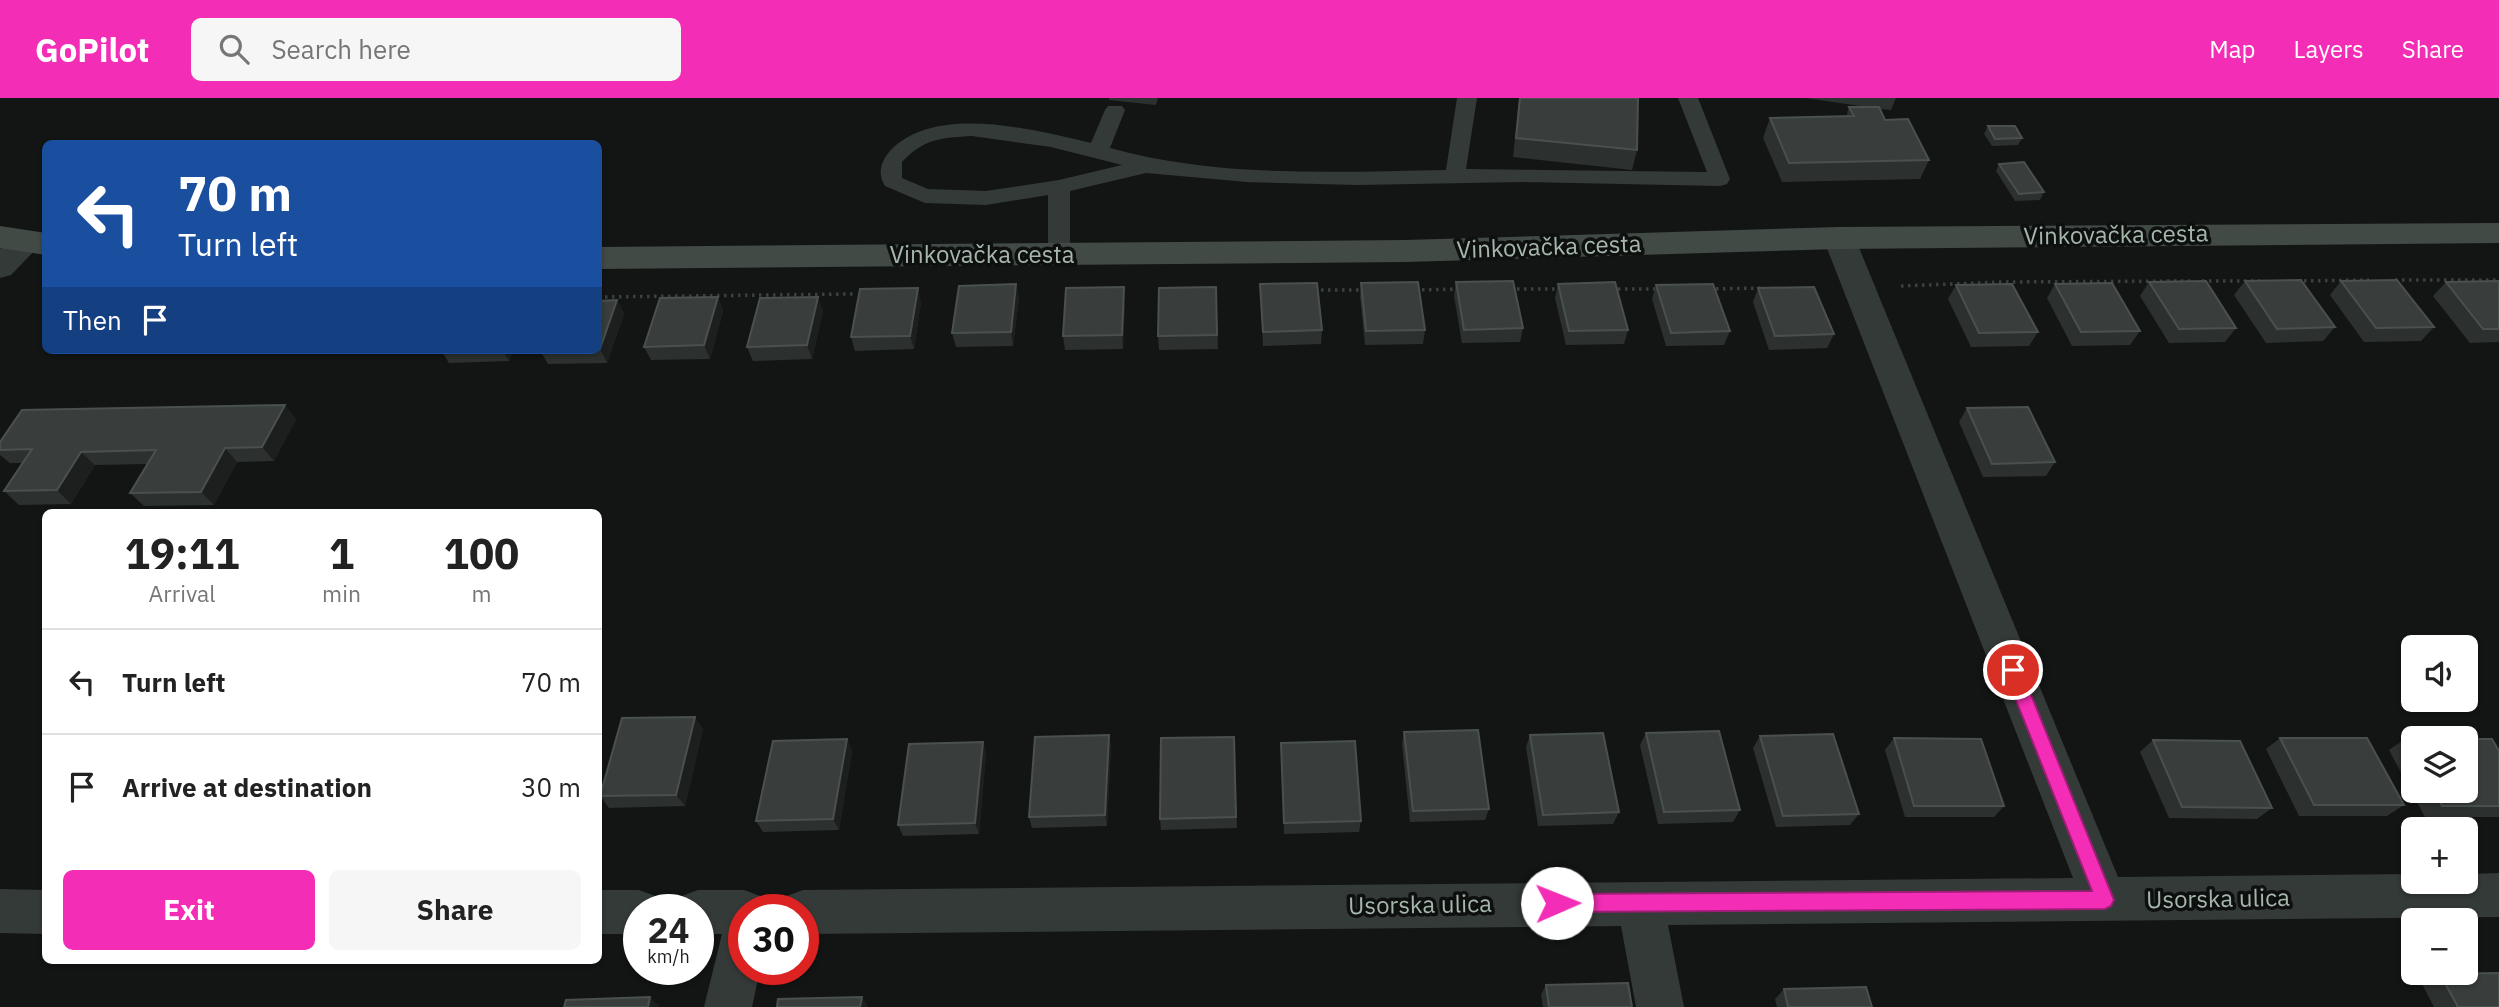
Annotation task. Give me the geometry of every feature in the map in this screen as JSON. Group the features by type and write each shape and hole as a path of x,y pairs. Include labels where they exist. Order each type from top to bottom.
{"main road":[{"name":"Vinkovačka cesta","path":"602,258 1405,251 1839,238 2499,233"}],"street":[{"path":"1839,238 2105,900"},
{"path":"0,267 24,241"},
{"name":"Usorska ulica","path":"819,912 2499,895"},
{"path":"1640,902 1660,1007"},
{"path":"0,911 42,912"},
{"path":"602,912 623,912"},
{"path":"728,1007 733,985"}],"lane":[{"path":"1455,176 1467,98"},
{"path":"1146,166 1059,187 986,198 925,196 892,181 892,160 909,138 940,127 998,126 1073,141 1146,166 1247,175 1720,179 1688,98"},
{"path":"1099,150 1115,110"},
{"path":"1059,187 1059,255"}],"path":[{"path":"2292,281 2375,280"},
{"path":"2389,280 2499,280"},
{"path":"1859,288 2002,282 2264,281"},
{"path":"1706,289 1776,288"},
{"path":"1414,290 1469,289"},
{"path":"1497,289 1567,289"},
{"path":"1609,289 1664,289"},
{"path":"1302,290 1372,290"},
{"path":"602,298 859,294"}],"building":[{"path":"1520,98 1638,98 1637,150 1516,138"},
{"path":"1849,107 1879,107 1885,120 1908,119 1929,160 1789,163 1770,118 1854,116"},
{"path":"1988,126 2015,126 2022,138 1995,139"},
{"path":"2024,162 2044,192 2019,194 1999,164"},
{"path":"2301,280 2335,327 2277,329 2245,281"},
{"path":"2397,280 2434,327 2376,328 2341,281"},
{"path":"1513,281 1523,328 1464,330 1456,282"},
{"path":"2206,281 2236,328 2179,329 2149,282"},
{"path":"2499,281 2499,329 2483,329 2446,282"},
{"path":"1418,282 1425,330 1366,331 1361,283"},
{"path":"1615,282 1628,330 1569,331 1558,284"},
{"path":"1317,283 1322,330 1263,332 1260,284"},
{"path":"2112,283 2140,331 2081,332 2055,284"},
{"path":"1016,284 1011,332 952,333 959,286"},
{"path":"1713,284 1730,331 1671,333 1656,285"},
{"path":"2012,284 2038,332 1979,333 1956,285"},
{"path":"1124,287 1122,335 1063,336 1066,288"},
{"path":"1216,287 1217,335 1158,336 1159,288"},
{"path":"1814,287 1834,334 1775,336 1758,288"},
{"path":"918,288 910,336 851,337 860,289"},
{"path":"718,297 704,345 644,347 660,298"},
{"path":"818,297 807,345 747,347 760,298"},
{"path":"617,300 602,343 602,301"},
{"path":"285,405 262,447 225,448 201,492 130,493 156,450 81,452 57,490 4,491 32,449 0,450 0,442 22,410"},
{"path":"2028,407 2055,462 1992,464 1967,408"},
{"path":"695,717 676,795 602,796 622,718"},
{"path":"1478,730 1489,809 1413,811 1404,732"},
{"path":"1719,731 1740,810 1664,812 1646,733"},
{"path":"1603,733 1619,812 1543,815 1530,735"},
{"path":"1833,734 1859,814 1783,816 1760,736"},
{"path":"1109,735 1105,815 1029,817 1035,737"},
{"path":"1234,737 1236,817 1160,819 1161,738"},
{"path":"1894,738 1981,739 2004,806 1914,806"},
{"path":"2280,738 2367,738 2404,805 2314,805"},
{"path":"847,739 833,819 756,821 773,741"},
{"path":"2478,739 2492,739 2499,751 2499,806 2442,806 2440,803 2478,803"},
{"path":"2153,740 2240,741 2272,808 2182,807"},
{"path":"1355,741 1361,821 1284,823 1281,743"},
{"path":"983,742 975,823 898,825 909,744"},
{"path":"2478,973 2499,973 2499,1007 2458,1007 2446,985 2478,985"},
{"path":"1628,983 1632,1007 1549,1007 1546,985"},
{"path":"1866,987 1872,1007 1788,1007 1784,989"},
{"path":"650,997 648,1007 564,1007 566,1000"},
{"path":"862,997 860,1007 777,1007 778,999"}],"route":[{"path":"1557,903 2105,900 2013,670"}]}
